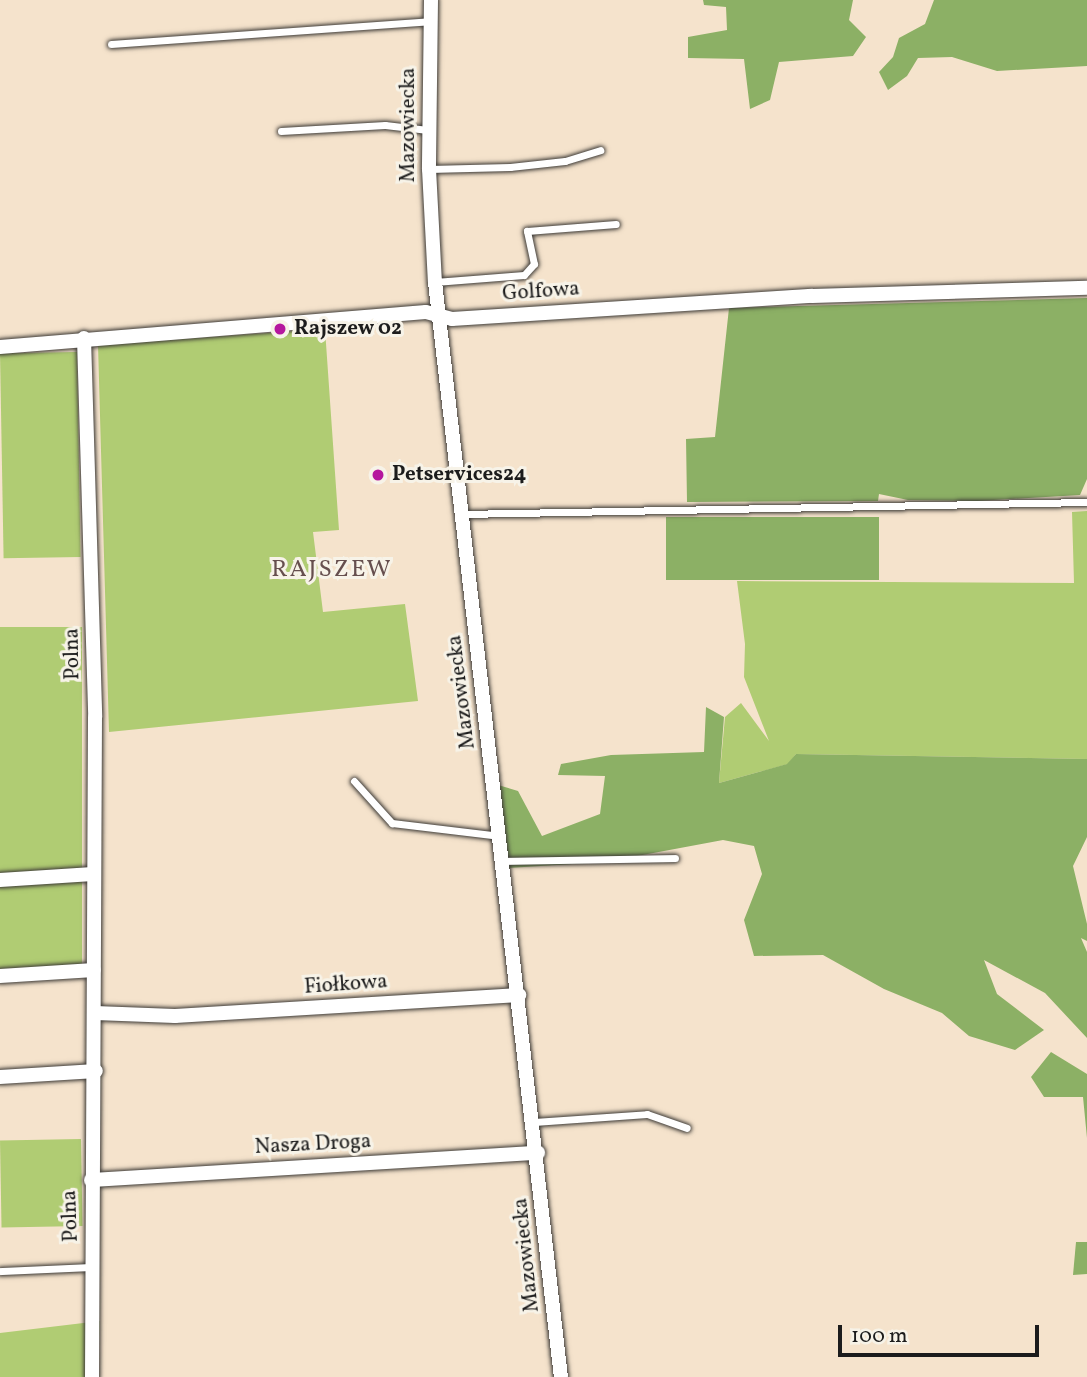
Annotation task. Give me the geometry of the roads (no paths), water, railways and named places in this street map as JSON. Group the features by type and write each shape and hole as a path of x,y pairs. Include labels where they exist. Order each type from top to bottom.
{"street":[{"name":"Mazowiecka","path":"431,0 428,130 435,282 538,1153 561,1377"},
{"name":"Golfowa","path":"0,347 426,312 439,316 812,296 1087,288"},
{"name":"Polna","path":"84,338 94,691 96,1071 91,1180 92,1377"},
{"path":"0,880 93,874"},
{"path":"0,976 94,970"},
{"name":"Fiołkowa","path":"95,1013 175,1016 519,995"},
{"path":"0,1077 96,1071"},
{"name":"Nasza Droga","path":"91,1180 538,1153"}],"lane":[{"path":"111,44 429,21"},
{"path":"281,131 385,125 428,130"},
{"path":"429,169 510,167 565,161 600,150"},
{"path":"435,282 524,275 534,264 527,231 616,224"},
{"path":"462,514 1087,502"},
{"path":"354,781 392,823 500,836"},
{"path":"503,861 675,858"},
{"path":"534,1122 647,1114 687,1128"},
{"path":"0,1272 93,1267"}],"place":[{"name":"Rajszew 02","path":"280,329"},
{"name":"Petservices24","path":"378,475"}],"district":[{"name":"RAJSZEW","path":"332,571"}]}
